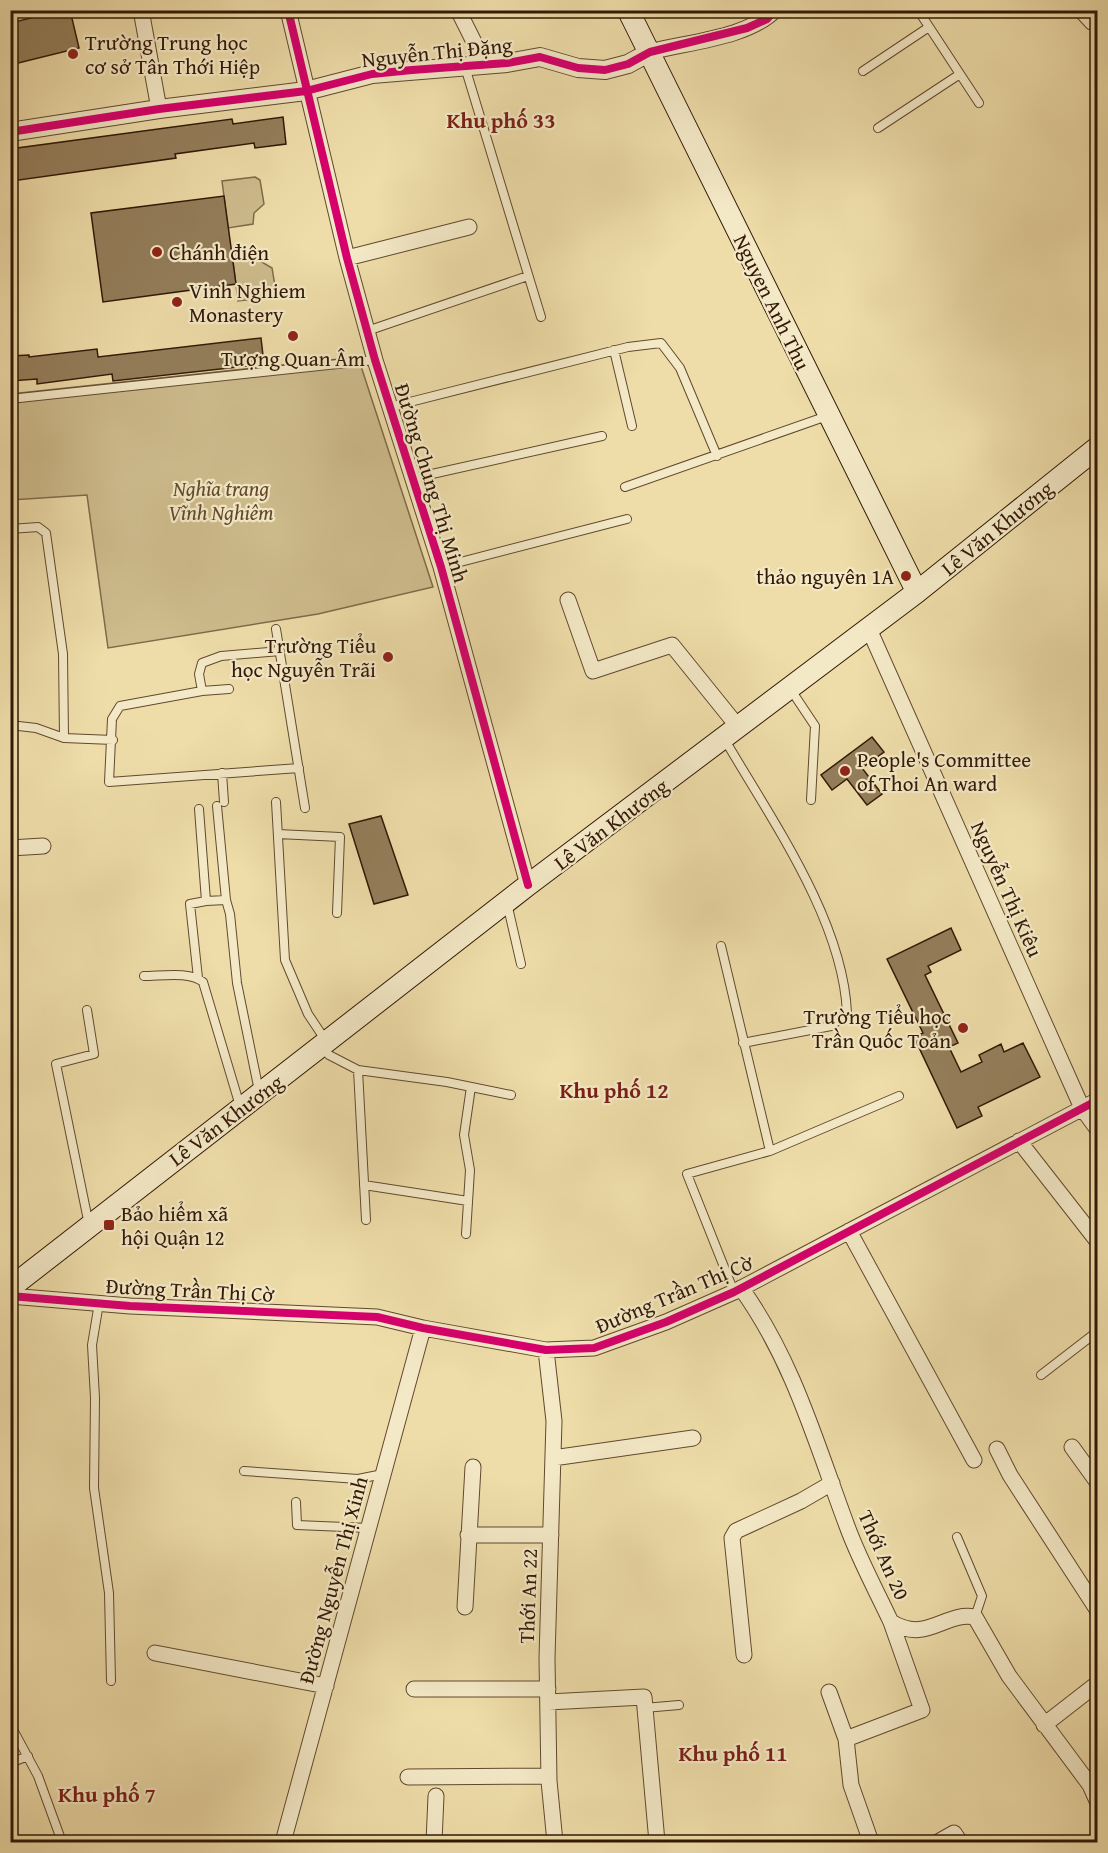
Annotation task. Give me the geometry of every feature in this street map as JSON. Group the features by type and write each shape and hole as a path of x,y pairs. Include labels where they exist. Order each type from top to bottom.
{"main road":[{"name":"Nguyen Anh Thu","path":"628,10 917,592"},
{"name":"Lê Văn Khương","path":"10,1288 241,1111 507,901 732,734 917,592 1098,447"}],"street":[{"path":"141,10 159,109"},
{"name":"Đường Chung Thị Minh","path":"288,10 347,258 367,331 441,567 528,885"},
{"path":"458,10 485,64"},
{"path":"650,52 747,28 767,19 775,10"},
{"name":"Nguyễn Thị Đặng","path":"10,132 159,109 306,91 372,74 540,57 578,68 605,70 628,64 650,52"},
{"path":"347,258 468,227"},
{"path":"568,600 593,671 672,645 732,734"},
{"name":"Nguyễn Thị Kiêu","path":"868,629 1082,1108 1098,1130"},
{"path":"10,848 43,846"},
{"name":"Đường Trần Thị Cờ","path":"10,1296 99,1303 377,1317 423,1328 546,1350 594,1348 666,1322 737,1290 1098,1100"},
{"path":"1019,1141 1098,1242"},
{"path":"849,1231 974,1460"},
{"name":"Thới An 20","path":"737,1290 763,1318 795,1381 847,1528 891,1622 905,1631 933,1628 968,1616 975,1617"},
{"name":"Đường Nguyễn Thị Xinh","path":"283,1842 423,1328"},
{"name":"Thới An 22","path":"546,1350 554,1421 548,1695 549,1776 555,1842"},
{"path":"553,1458 693,1438"},
{"path":"1072,1447 1098,1483"},
{"path":"997,1449 1010,1475 1098,1611"},
{"path":"465,1607 473,1467"},
{"path":"744,1655 732,1538 736,1531 801,1501 832,1482"},
{"path":"468,1535 551,1535"},
{"path":"975,1617 1009,1676 1090,1785 1098,1803"},
{"path":"846,1739 922,1710 891,1622"},
{"path":"155,1653 326,1686"},
{"path":"1044,1725 1098,1683"},
{"path":"414,1689 644,1697 657,1842"},
{"path":"829,1692 846,1739 851,1785 871,1842"},
{"path":"408,1777 549,1776"},
{"path":"434,1842 436,1796"},
{"path":"938,1842 954,1833 960,1842"}],"lane":[{"path":"918,10 980,103"},
{"path":"1076,10 1090,25 1098,25"},
{"path":"863,71 929,27"},
{"path":"464,66 541,317"},
{"path":"878,128 960,74"},
{"path":"367,331 528,276"},
{"path":"390,407 614,350 661,343 680,368 717,456"},
{"path":"614,350 632,426"},
{"path":"10,399 375,360"},
{"path":"625,487 828,415"},
{"path":"414,478 602,436"},
{"path":"441,567 627,519"},
{"path":"10,530 38,527 46,533 63,654 64,738"},
{"path":"276,629 305,808"},
{"path":"202,691 199,674 202,663 221,656 280,651"},
{"path":"229,689 202,691 120,706 112,719 113,740 109,782 299,768"},
{"path":"790,689 815,726 811,800"},
{"path":"10,725 36,729 64,738 113,740"},
{"path":"732,734 816,897 846,991 847,1013 831,1026 743,1043"},
{"path":"222,773 220,804 226,900 230,914 237,983 260,1094"},
{"path":"276,802 285,960 308,1014 329,1055 358,1070 512,1095"},
{"path":"198,809 206,901"},
{"path":"278,834 340,837 337,913"},
{"path":"226,900 190,904 198,978 206,987 241,1111"},
{"path":"507,901 521,964"},
{"path":"721,946 770,1151"},
{"path":"144,976 198,978"},
{"path":"87,1010 94,1054 56,1064 89,1226"},
{"path":"358,1070 366,1220"},
{"path":"466,1234 470,1170 464,1135 471,1087"},
{"path":"737,1290 687,1174 770,1151 899,1096"},
{"path":"364,1185 468,1201"},
{"path":"99,1303 92,1345 95,1398 94,1488 109,1593 111,1682"},
{"path":"1041,1375 1098,1331"},
{"path":"244,1471 358,1479 384,1473"},
{"path":"296,1502 297,1525 370,1528"},
{"path":"957,1537 982,1596 975,1617"},
{"path":"644,1708 679,1705"},
{"path":"10,1724 38,1776 62,1842"},
{"path":"10,1763 28,1756"}],"green space":[{"path":"255,177 260,180 264,204 254,213 253,224 228,228 222,181"},
{"path":"257,251 260,261 272,268 276,292 271,297 238,301 232,254"},
{"name":"Nghĩa trang Vĩnh Nghiêm","path":"358,357 433,587 318,614 108,648 87,495 11,500 11,394"}],"building":[{"path":"70,10 79,48 10,65 10,23"},
{"path":"283,117 286,144 255,148 254,143 175,154 176,158 12,181 10,149 232,119 233,124"},
{"path":"224,196 236,284 103,302 91,213"},
{"path":"261,338 264,364 113,381 112,374 37,384 37,379 10,381 10,356 29,355 29,357 97,349 98,357"},
{"name":"People's Committee of Thoi An ward","path":"872,737 884,752 862,768 882,794 867,805 847,779 832,790 821,775"},
{"path":"381,816 408,895 374,904 349,824"},
{"path":"951,928 961,950 928,966 931,972 925,975 958,1043 949,1047 961,1072 982,1062 979,1055 1001,1044 1004,1052 1023,1043 1040,1077 978,1107 982,1116 957,1128 914,1037 923,1033 887,959"}],"cycle path":[{"path":"288,10 347,258 375,360 441,567 528,885"},
{"path":"10,132 159,109 306,91 372,74 507,63 540,57 578,68 605,70 628,64 650,52 747,28 767,19 775,10"},
{"path":"10,1296 130,1306 377,1317 423,1328 546,1350 594,1348 666,1322 734,1292 1098,1100"}],"place":[{"name":"Trường Trung học cơ sở Tân Thới Hiệp","path":"73,54"},
{"name":"Chánh điện","path":"157,252"},
{"name":"Vinh Nghiem Monastery","path":"177,302"},
{"name":"Tượng Quan Âm","path":"293,336"},
{"name":"thảo nguyên 1A","path":"906,576"},
{"name":"Trường Tiểu học Nguyễn Trãi","path":"388,657"},
{"name":"People's Committee of Thoi An ward","path":"845,771"},
{"name":"Trường Tiểu học Trần Quốc Toản","path":"963,1028"},
{"name":"Bảo hiểm xã hội Quận 12","path":"109,1225"}],"district":[{"name":"Khu phố 33","path":"501,120"},
{"name":"Khu phố 12","path":"614,1090"},
{"name":"Khu phố 11","path":"733,1753"},
{"name":"Khu phố 7","path":"107,1794"}]}
